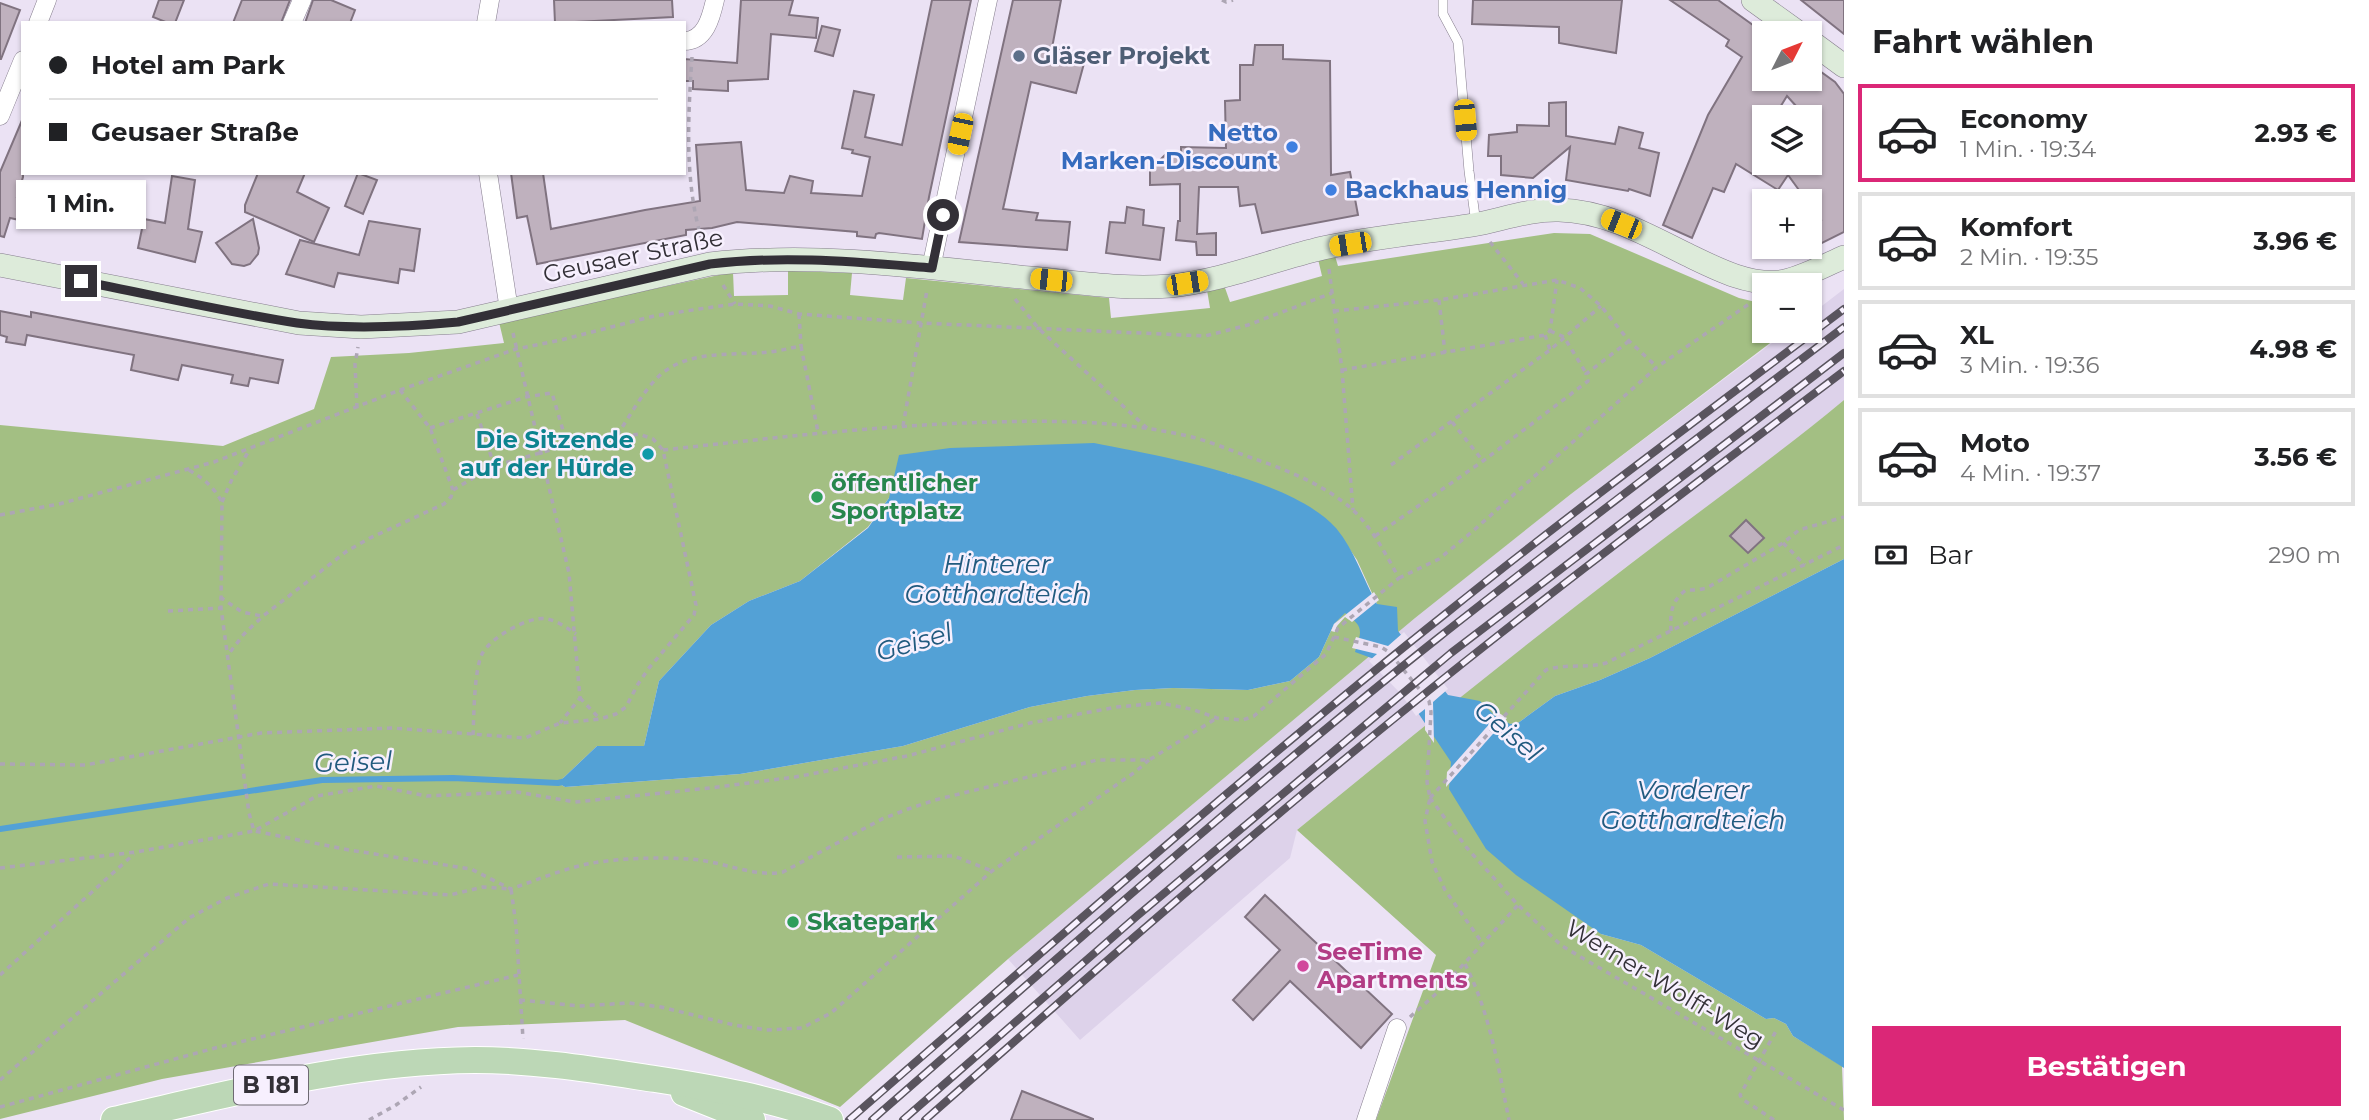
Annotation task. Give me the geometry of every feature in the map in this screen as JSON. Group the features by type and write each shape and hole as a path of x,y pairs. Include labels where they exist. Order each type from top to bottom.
{"main road":[{"name":"B 181","path":"114,1120 197,1111 296,1079 366,1068 442,1061 524,1062 643,1077 721,1089 822,1117"},
{"name":"B 181","path":"643,1077 752,1120"}],"street":[{"path":"39,21 47,0"},
{"path":"293,21 302,0"},
{"path":"486,21 490,0"},
{"path":"688,41 705,32 715,0"},
{"path":"932,268 988,0"},
{"path":"1766,4 1785,21"},
{"path":"1822,50 1844,66"},
{"path":"0,116 21,65"},
{"path":"488,175 509,310"},
{"name":"Geusaer Straße","path":"0,265 299,323 361,327 458,322 710,264 750,260 798,258 1130,287 1170,286 1204,281 1324,248 1476,224 1533,212 1559,210 1604,217 1638,230 1715,268 1747,279 1780,282 1844,257"},
{"path":"1366,1120 1397,1028"}],"lane":[{"path":"1443,0 1443,14 1458,42 1476,224"}],"path":[{"path":"1222,0 1233,0"},
{"path":"688,41 688,152 702,239"},
{"path":"1476,224 1523,284"},
{"path":"1324,248 1328,260 1342,370 1353,510"},
{"path":"903,426 932,268"},
{"path":"998,274 1039,329 1147,429"},
{"path":"1342,370 1545,335 1550,331 1557,281"},
{"path":"1334,311 1439,300 1523,284 1557,281 1580,288 1601,306 1629,341 1657,367"},
{"path":"0,515 59,504 189,470 516,349 654,316 734,304 770,306 799,314 921,323 1205,336 1248,325 1332,293"},
{"path":"1439,300 1445,352"},
{"path":"0,869 136,852 254,831 317,796 376,786 427,796 517,792 575,802 710,789 795,777 907,756 1030,723 1117,707 1160,703 1217,718 1243,720 1254,716 1326,654 1335,634 1384,590 1399,578 1439,559 1657,367 1752,302"},
{"path":"1391,466 1550,350 1601,306"},
{"path":"799,314 801,346 818,432"},
{"path":"357,408 355,364 361,327"},
{"path":"1376,536 1483,461 1588,381 1564,337 1550,331"},
{"path":"1545,335 1550,350"},
{"path":"1586,374 1629,341"},
{"path":"615,437 657,377 671,367 686,360 707,356 771,352 801,346"},
{"path":"516,349 569,573 580,698 600,719"},
{"path":"228,656 244,634 263,616 347,551 444,504 451,497 453,490 430,428 400,390"},
{"path":"430,428 526,397 552,393 568,445"},
{"path":"477,414 494,466"},
{"path":"663,450 818,432 903,426 1027,421 1086,422 1147,429 1194,438 1286,470 1317,485 1353,510 1376,536 1399,578"},
{"path":"1452,422 1483,461"},
{"path":"0,764 85,765 261,733 392,728 525,738 560,723 600,719 616,714 626,707 643,676 694,615 696,605 663,450 647,435 628,434 568,445 494,466 453,490"},
{"path":"250,449 222,502 220,597 249,813 254,831"},
{"path":"189,470 206,480 222,502"},
{"path":"1671,631 1670,613 1679,594 1686,590 1707,588 1807,527 1844,517"},
{"path":"1783,543 1805,565"},
{"path":"1483,944 1445,890 1432,862 1425,821 1430,799 1440,785 1546,670 1559,665 1593,667 1606,663 1844,545"},
{"path":"220,597 242,612 263,616"},
{"path":"168,611 221,608"},
{"path":"473,735 481,656 488,644 517,626 544,618 561,624 576,634"},
{"path":"1335,634 1343,639 1381,647 1389,652 1429,701 1432,712 1427,782 1430,799"},
{"path":"560,723 580,698"},
{"path":"520,1000 579,1006 629,1003 661,1007 766,1030 802,1028 831,1013 992,872 1149,760 1217,718"},
{"path":"0,1080 189,918 227,898 269,884 450,895 483,887 510,889 587,864 634,859 689,859 775,874 882,819 935,800 1097,760 1149,760"},
{"name":"Werner-Wolff-Weg","path":"1430,799 1467,848 1517,905 1562,946 1844,1110"},
{"path":"254,831 349,850 471,869 510,889"},
{"path":"0,975 136,852"},
{"path":"897,857 954,856 992,872"},
{"path":"510,889 516,925 524,1062"},
{"path":"1397,1028 1438,992 1517,905"},
{"path":"1465,964 1487,1015 1509,1120"},
{"path":"0,1107 215,1048 518,975"},
{"path":"1774,1120 1740,1095 1776,1031"},
{"path":"369,1120 423,1085"}],"shaded area":[{"path":"1844,289 1844,400 1781,452 1630,564 1297,830 1290,858 1080,1040 1008,959 1358,662 1571,494 1772,343 1822,343 1822,306"}],"green space":[{"path":"1554,233 1590,234 1752,301 1752,343 1770,343 1571,494 1415,618 1008,959 840,1107 625,1020 458,1027 162,1079 0,1119 0,425 223,446 314,409 331,357 409,353 504,343 499,322 733,272 734,296 788,295 788,271 852,273 850,295 903,300 906,278 1109,298 1111,318 1210,308 1207,290 1224,285 1230,302 1322,276 1318,259 1335,256 1338,266","holes":["1227,473 1276,491 1310,508 1335,528 1357,560 1377,604 1345,612 1334,624 1319,657 1290,681 1248,690 1173,688 1087,696 1030,707 903,746 740,774 565,787 558,783 597,746 644,746 659,681 711,625 749,601 800,581 868,527 889,498"]},
{"path":"1844,400 1844,559 1650,658 1555,696 1518,723 1510,724 1601,934 1641,945 1766,1019 1774,1018 1786,1024 1793,1036 1842,1066 1844,1120 1376,1120 1436,955 1297,830 1545,630"}],"water":[{"path":"1094,443 1222,472 1288,495 1315,511 1343,537 1377,604 1397,607 1398,631 1448,695 1480,701 1494,715 1510,724 1518,723 1555,696 1650,658 1844,559 1844,1068 1793,1036 1786,1024 1774,1018 1766,1019 1641,945 1601,934 1516,875 1486,849 1449,789 1451,762 1404,692 1374,659 1355,652 1360,630 1356,622 1345,613 1334,624 1319,657 1290,681 1248,690 1173,688 1087,696 1030,707 903,746 740,774 565,787 558,783 597,746 644,746 659,681 711,625 749,601 800,581 868,528 889,498 899,455 950,448"}],"pier":[{"path":"1374,592 1379,600 1352,622 1345,617 1335,632 1331,631 1334,624"},
{"path":"1404,632 1448,689 1433,702 1434,743 1425,730 1425,709 1416,716 1401,694 1369,661 1377,654 1352,648 1356,637 1388,646"},
{"path":"1499,713 1507,718 1446,787 1447,772"}],"building":[{"path":"159,0 184,0 176,21 163,21 153,17"},
{"path":"242,0 290,0 282,21 234,21"},
{"path":"313,0 331,0 355,10 351,21 306,21"},
{"path":"554,0 672,0 673,17 555,21"},
{"path":"741,0 793,0 789,15 818,18 816,38 771,34 768,79 728,81 728,91 693,89 693,81 686,81 686,59 737,63"},
{"path":"932,0 971,0 922,239 879,233 875,238 857,236 857,232 737,222 686,230 686,235 537,264 527,216 517,218 511,175 543,175 551,229 700,201 696,145 741,142 746,190 784,193 790,176 813,181 811,193 862,196 870,157 842,148 854,91 874,95 865,137 902,145"},
{"path":"1013,0 1061,0 1052,48 1086,56 1076,93 1031,82 1003,209 1038,213 1036,220 1070,222 1067,250 959,242"},
{"path":"1473,0 1622,0 1616,53 1559,43 1559,27 1472,24"},
{"path":"1670,0 1718,0 1752,24 1752,91 1822,91 1822,73 1835,82 1844,94 1844,232 1822,243 1822,189 1798,189 1788,175 1822,175 1822,105 1795,105 1787,96 1781,105 1752,105 1752,174 1736,164 1724,192 1713,188 1692,238 1663,225 1708,115 1742,57 1726,46 1729,40"},
{"path":"1801,0 1844,0 1844,34"},
{"path":"0,3 20,10 1,59 0,59"},
{"path":"822,26 840,30 833,56 815,51"},
{"name":"Netto Marken-Discount","path":"1255,45 1283,45 1283,59 1330,61 1331,175 1350,172 1358,215 1262,233 1255,204 1240,206 1238,187 1199,187 1197,234 1216,233 1216,255 1197,255 1196,242 1176,240 1180,221 1180,184 1150,185 1150,161 1159,161 1168,152 1181,152 1181,147 1226,148 1225,101 1240,100 1240,65 1253,65"},
{"path":"1566,102 1566,136 1615,144 1619,127 1643,133 1639,148 1659,153 1650,196 1629,189 1628,191 1566,180 1570,147 1533,178 1501,175 1501,156 1488,156 1489,135 1517,132 1517,125 1549,126 1549,103"},
{"path":"21,123 23,177 17,197 47,203 42,225 10,218 4,237 0,236 0,172"},
{"path":"257,175 304,175 297,192 329,208 314,242 245,212 245,205"},
{"path":"357,175 377,180 363,214 345,206"},
{"path":"1754,175 1788,175 1776,189"},
{"path":"172,176 195,180 188,229 202,232 195,262 138,248 144,219 165,223"},
{"path":"1127,207 1144,210 1143,225 1164,228 1160,260 1106,253 1110,222 1125,223"},
{"path":"253,219 258,254 250,264 232,264 216,243"},
{"path":"369,221 420,229 414,271 400,269 398,283 338,273 334,287 286,274 300,240 359,255"},
{"path":"0,311 31,317 31,312 283,360 278,383 250,378 248,386 231,383 233,375 182,365 178,380 131,370 134,355 27,335 25,345 6,342 7,337 0,335"},
{"path":"1746,520 1764,538 1748,553 1730,536"},
{"name":"SeeTime Apartments","path":"1265,895 1392,1014 1361,1048 1290,981 1253,1020 1233,1000 1280,950 1245,917"},
{"path":"1022,1091 1093,1119 1093,1120 1011,1120"}],"waterway":[{"name":"Geisel","path":"0,829 322,780 453,778 558,783 566,781"}],"railway":[{"path":"849,1120 1146,862 1372,673 1645,458 1844,309"},
{"path":"872,1120 1152,876 1366,696 1539,559 1844,327"},
{"path":"903,1120 1137,916 1451,653 1844,353"},
{"path":"925,1120 1340,762 1566,583 1844,371"}],"place":[{"name":"Gläser Projekt","path":"1019,56"},
{"name":"Netto Marken-Discount","path":"1292,147"},
{"name":"Backhaus Hennig","path":"1331,190"},
{"name":"Die Sitzende auf der Hürde","path":"648,454"},
{"name":"öffentlicher Sportplatz","path":"817,497"},
{"name":"Skatepark","path":"793,922"},
{"name":"SeeTime Apartments","path":"1303,966"}],"route":[{"path":"81,281 299,323 361,327 431,325 458,322 710,264 798,258 932,268 943,215"}],"water label":[{"name":"Hinterer Gotthardteich","path":"997,579"},
{"name":"Vorderer Gotthardteich","path":"1693,805"}]}
